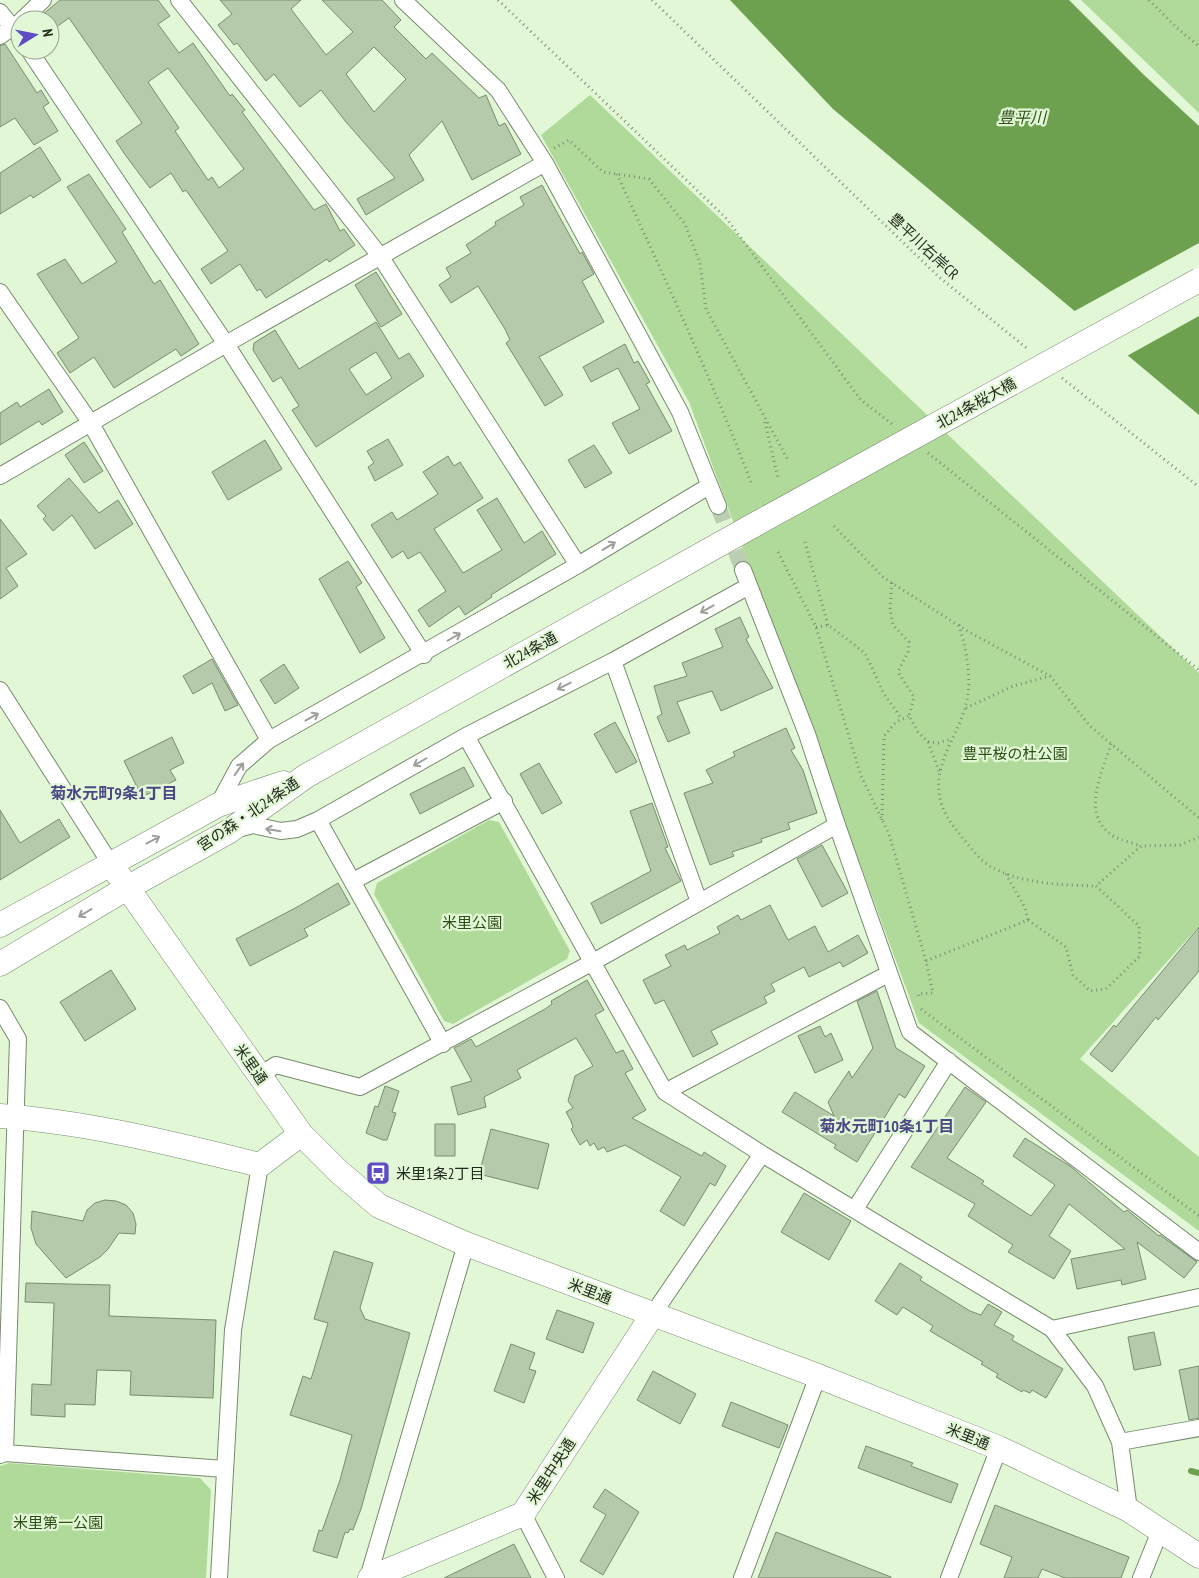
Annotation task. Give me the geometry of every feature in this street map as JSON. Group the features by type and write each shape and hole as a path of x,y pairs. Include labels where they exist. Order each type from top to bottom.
{"street":[{"path":"33,10 43,0"},
{"path":"179,0 380,256 578,566"},
{"path":"403,0 498,90 542,159 680,412 718,506"},
{"path":"0,12 10,23"},
{"path":"35,60 226,344 424,654"},
{"path":"0,476 90,422 380,256 542,159"},
{"name":"北24条桜大橋","path":"754,526 1199,280"},
{"path":"0,292 90,422 270,740"},
{"path":"218,805 239,766 270,740 578,566 709,486"},
{"name":"北24条通","path":"306,776 754,526"},
{"path":"743,570 808,734 837,825 910,1032 1199,1252"},
{"path":"228,832 253,825 282,831 297,828 318,820 466,736 613,661 749,586"},
{"path":"613,661 699,902"},
{"path":"0,690 110,863"},
{"path":"466,736 665,1092 762,1154 1052,1329 1095,1386 1120,1442 1129,1510"},
{"name":"宮の森・北24条通","path":"0,925 218,805 306,776"},
{"name":"宮の森・北24条通","path":"0,964 127,888 228,832 306,776"},
{"path":"353,881 504,801"},
{"path":"318,820 443,1044"},
{"path":"260,1075 276,1065 360,1087 593,962 837,825"},
{"name":"米里通","path":"110,863 301,1134 338,1171 380,1206 466,1244 818,1376 999,1448 1129,1510 1199,1556"},
{"path":"665,1092 888,974"},
{"path":"0,1008 18,1039 7,1116 2,1454 225,1469"},
{"path":"855,1209 949,1061"},
{"path":"7,1116 102,1128 260,1165"},
{"path":"219,1578 233,1330 260,1165 301,1134"},
{"path":"653,1314 762,1154"},
{"path":"369,1578 466,1244"},
{"path":"1052,1329 1199,1297"},
{"name":"米里中央通","path":"369,1578 523,1514 653,1314"},
{"path":"742,1578 818,1376"},
{"path":"1120,1442 1199,1428"},
{"path":"949,1578 999,1448"},
{"path":"523,1514 556,1578"},
{"path":"1141,1578 1160,1531"}],"path":[{"path":"498,0 727,218 861,400 900,430"},
{"name":"豊平川右岸CR","path":"652,0 939,277 1030,351"},
{"path":"1149,0 1199,46"},
{"path":"542,159 569,140 604,172 649,179 685,224 700,263 706,309 788,460"},
{"path":"617,174 678,307 733,434 752,485"},
{"path":"1060,376 1199,487"},
{"path":"764,418 778,478"},
{"path":"923,449 1199,670"},
{"path":"834,526 892,584 959,625 1050,676 1090,726 1199,818"},
{"path":"805,542 828,624 865,653 884,694 902,719"},
{"path":"778,552 816,627 862,776 889,834 926,961 933,993 918,994 920,1008 1199,1216"},
{"path":"892,584 890,608 893,625 909,642 908,652 898,672 914,697 909,716 918,732 928,742 940,772"},
{"path":"816,627 828,624"},
{"path":"959,625 966,647 970,677 965,708 940,772 938,793 944,815 968,846 990,866 1006,874 1067,885 1096,886 1139,926 1140,956 1106,989 1090,991 1073,975 1066,947 1028,920 1025,908 1006,874"},
{"path":"965,708 1013,686 1050,676"},
{"path":"882,820 884,736 896,722 909,716"},
{"path":"928,742 938,743 952,740"},
{"path":"1111,744 1094,800 1096,814 1103,827 1115,837 1141,846 1180,845 1199,837"},
{"path":"1096,886 1141,846"},
{"path":"926,961 1028,920"}],"green space":[{"path":"1081,0 1199,0 1199,113"},
{"name":"豊平桜の杜公園","path":"590,95 1199,673 1199,926 1080,1059 1199,1157 1199,1231 919,1023 689,402 541,135"},
{"name":"米里公園","path":"489,820 499,822 570,951 567,959 453,1024 444,1021 374,894 377,883"},
{"name":"米里第一公園","path":"9,1463 200,1478 211,1490 206,1578 0,1578 0,1466"}],"water":[{"name":"豊平川","path":"730,0 1069,0 1144,75 1199,126 1199,415 833,109"}],"pier":[{"path":"1199,243 1199,316 1125,357 1071,313"}],"building":[{"path":"60,0 158,0 170,16 158,24 179,53 193,43 230,96 232,94 245,110 242,112 314,210 326,204 340,231 344,229 355,245 329,262 327,259 266,298 260,289 257,291 240,264 211,284 201,269 228,251 186,190 183,192 171,173 150,188 126,156 116,141 142,123 69,18 60,24 60,10 48,10","holes":["168,68 244,169 219,188 212,177 208,180 175,131 179,128 148,82"]},
{"path":"220,0 301,0 291,9 326,55 353,32 322,0 382,0 401,20 394,27 426,59 432,53 479,98 486,95 499,126 505,123 521,154 472,180 442,121 409,155 424,180 366,215 357,199 395,178 321,90 300,107 274,74 266,81 237,43 234,45 218,25 232,14","holes":["374,47 406,79 374,112 346,74"]},
{"path":"5,44 10,52 10,60 15,60 37,93 41,90 49,103 43,107 58,131 34,145 15,118 0,127 0,46"},
{"path":"40,147 61,180 33,198 31,195 0,214 0,173"},
{"path":"89,174 126,229 122,232 154,284 160,280 199,344 181,356 176,349 114,388 94,357 70,373 57,353 79,338 37,274 65,259 82,284 117,262 67,187"},
{"path":"542,185 580,254 582,252 594,274 582,281 604,322 539,357 563,395 545,406 506,343 510,340 505,329 478,286 451,303 439,285 451,277 446,268 471,253 466,245 496,225 495,222 524,205 520,197"},
{"path":"376,272 402,314 381,327 355,285"},
{"path":"376,322 399,359 409,353 424,376 316,447 292,410 299,406 281,377 273,382 253,350 254,343 275,330 299,369","holes":["376,352 392,378 366,395 349,369"]},
{"path":"625,344 634,363 638,361 650,382 646,384 672,431 629,454 612,423 640,409 618,368 591,382 583,367"},
{"path":"49,389 63,412 42,425 39,421 0,445 0,413 17,402 20,407"},
{"path":"388,439 403,465 375,481 368,467 374,463 367,451"},
{"path":"265,440 282,469 228,500 212,472"},
{"path":"84,442 103,471 84,483 65,455"},
{"path":"594,445 612,473 585,488 568,460"},
{"path":"448,456 454,466 460,462 483,498 434,529 463,573 502,550 477,510 497,498 524,543 542,531 556,554 491,595 492,597 465,615 459,606 429,627 418,610 446,591 420,552 408,559 403,551 392,558 371,525 392,512 397,520 438,494 423,472"},
{"path":"69,478 99,513 118,500 133,524 95,549 72,515 53,531 43,519 46,516 37,506"},
{"path":"0,519 27,554 6,568 18,586 0,599"},
{"path":"348,561 362,583 356,587 385,638 360,653 319,579"},
{"path":"740,617 749,637 746,639 773,688 721,711 712,691 677,702 690,733 668,742 657,717 662,714 654,686 687,676 682,663 723,647 715,629"},
{"path":"212,659 238,705 225,711 212,683 193,694 183,676"},
{"path":"284,664 299,688 275,704 260,680"},
{"path":"615,722 637,762 616,773 594,734"},
{"path":"786,728 795,748 791,750 803,770 817,813 788,823 790,829 761,839 762,842 732,852 734,856 710,865 684,793 713,783 706,770 735,756 733,752"},
{"path":"172,737 184,763 170,770 176,780 142,797 124,761"},
{"path":"539,763 562,803 542,814 520,774"},
{"path":"464,767 474,786 420,814 410,794"},
{"path":"652,803 668,847 665,848 681,881 601,924 591,903 651,871 630,811"},
{"path":"0,810 20,843 59,819 70,837 0,880"},
{"path":"822,845 848,893 822,907 797,859"},
{"path":"338,883 350,904 304,929 308,936 250,966 236,939"},
{"path":"770,905 788,940 815,926 828,952 858,935 868,953 843,967 840,962 809,977 804,967 771,984 775,991 764,997 767,1003 711,1031 718,1044 693,1057 664,1000 655,1004 643,980 671,966 665,955 685,945 687,950 720,933 717,927 738,915 741,920"},
{"path":"1199,927 1199,971 1158,1020 1156,1017 1112,1072 1090,1054 1114,1025 1116,1027"},
{"path":"111,970 136,1009 85,1041 60,1002"},
{"path":"587,980 604,1010 595,1015 616,1053 623,1050 633,1069 625,1073 646,1110 632,1118 702,1156 704,1152 726,1166 715,1186 710,1183 684,1226 660,1211 681,1177 625,1145 607,1152 604,1147 598,1150 594,1143 590,1146 587,1140 580,1145 571,1129 573,1127 566,1112 573,1108 568,1101 575,1076 593,1066 576,1038 517,1070 521,1078 484,1097 486,1107 458,1115 451,1087 472,1081 454,1048 471,1039 476,1047 545,1009 552,1004 551,1001"},
{"path":"877,991 896,1048 925,1066 905,1098 899,1094 857,1162 834,1148 836,1145 782,1112 795,1092 834,1116 828,1102 849,1071 852,1078 873,1048 857,1001"},
{"path":"820,1026 825,1037 831,1033 843,1060 815,1073 798,1036"},
{"path":"385,1086 399,1091 392,1112 396,1113 387,1140 383,1140 366,1133 375,1106 378,1107"},
{"path":"965,1087 986,1102 947,1158 984,1181 982,1184 1031,1216 1055,1185 1013,1156 1025,1138 1070,1166 1124,1212 1127,1210 1159,1236 1197,1262 1184,1278 1137,1242 1146,1279 1122,1285 1121,1280 1077,1289 1071,1259 1125,1249 1069,1204 1049,1236 1071,1251 1054,1279 1008,1252 1013,1245 968,1216 975,1204 911,1167"},
{"path":"435,1124 455,1124 455,1156 435,1156"},
{"path":"491,1129 549,1144 538,1189 479,1174"},
{"path":"804,1193 851,1221 829,1260 781,1232"},
{"path":"105,1200 116,1201 126,1205 133,1213 136,1224 135,1234 119,1233 100,1257 66,1278 36,1244 31,1228 32,1211 83,1221 87,1210 95,1203"},
{"path":"334,1251 373,1263 360,1308 365,1319 410,1333 361,1509 353,1530 350,1529 348,1533 345,1532 337,1558 313,1551 319,1530 322,1531 340,1480 352,1435 290,1415 303,1376 311,1379 328,1323 314,1319"},
{"path":"900,1263 922,1277 920,1280 970,1311 981,1315 988,1304 1002,1312 994,1325 1014,1336 1012,1340 1063,1369 1046,1398 1032,1390 1030,1393 1023,1390 1022,1392 996,1377 998,1374 981,1364 983,1362 930,1331 933,1326 903,1307 897,1315 875,1301"},
{"path":"26,1283 110,1285 109,1316 216,1320 213,1398 130,1395 131,1371 97,1370 95,1405 65,1404 65,1417 31,1415 32,1384 51,1385 54,1303 25,1302"},
{"path":"557,1310 594,1323 583,1353 546,1339"},
{"path":"1154,1332 1161,1365 1134,1370 1128,1337"},
{"path":"511,1344 535,1353 529,1369 536,1371 524,1403 494,1391"},
{"path":"1199,1366 1199,1418 1189,1420 1179,1370"},
{"path":"653,1371 696,1394 680,1424 637,1400"},
{"path":"731,1402 788,1425 779,1448 722,1426"},
{"path":"866,1446 913,1463 911,1466 958,1484 951,1503 858,1468"},
{"path":"605,1489 639,1512 603,1575 580,1561 606,1515 593,1507"},
{"path":"995,1505 1129,1557 1121,1578 1065,1578 1042,1569 1038,1578 1004,1578 1012,1557 980,1544"},
{"path":"776,1532 891,1577 891,1578 758,1578"},
{"path":"514,1544 531,1578 444,1578"}],"waterway":[{"path":"1191,1471 1199,1473"}],"tunnel":[{"path":"718,506 743,570"}],"place":[{"name":"米里1条2丁目","path":"378,1173"}],"district":[{"name":"菊水元町9条1丁目","path":"114,793"},
{"name":"菊水元町10条1丁目","path":"887,1126"}]}
